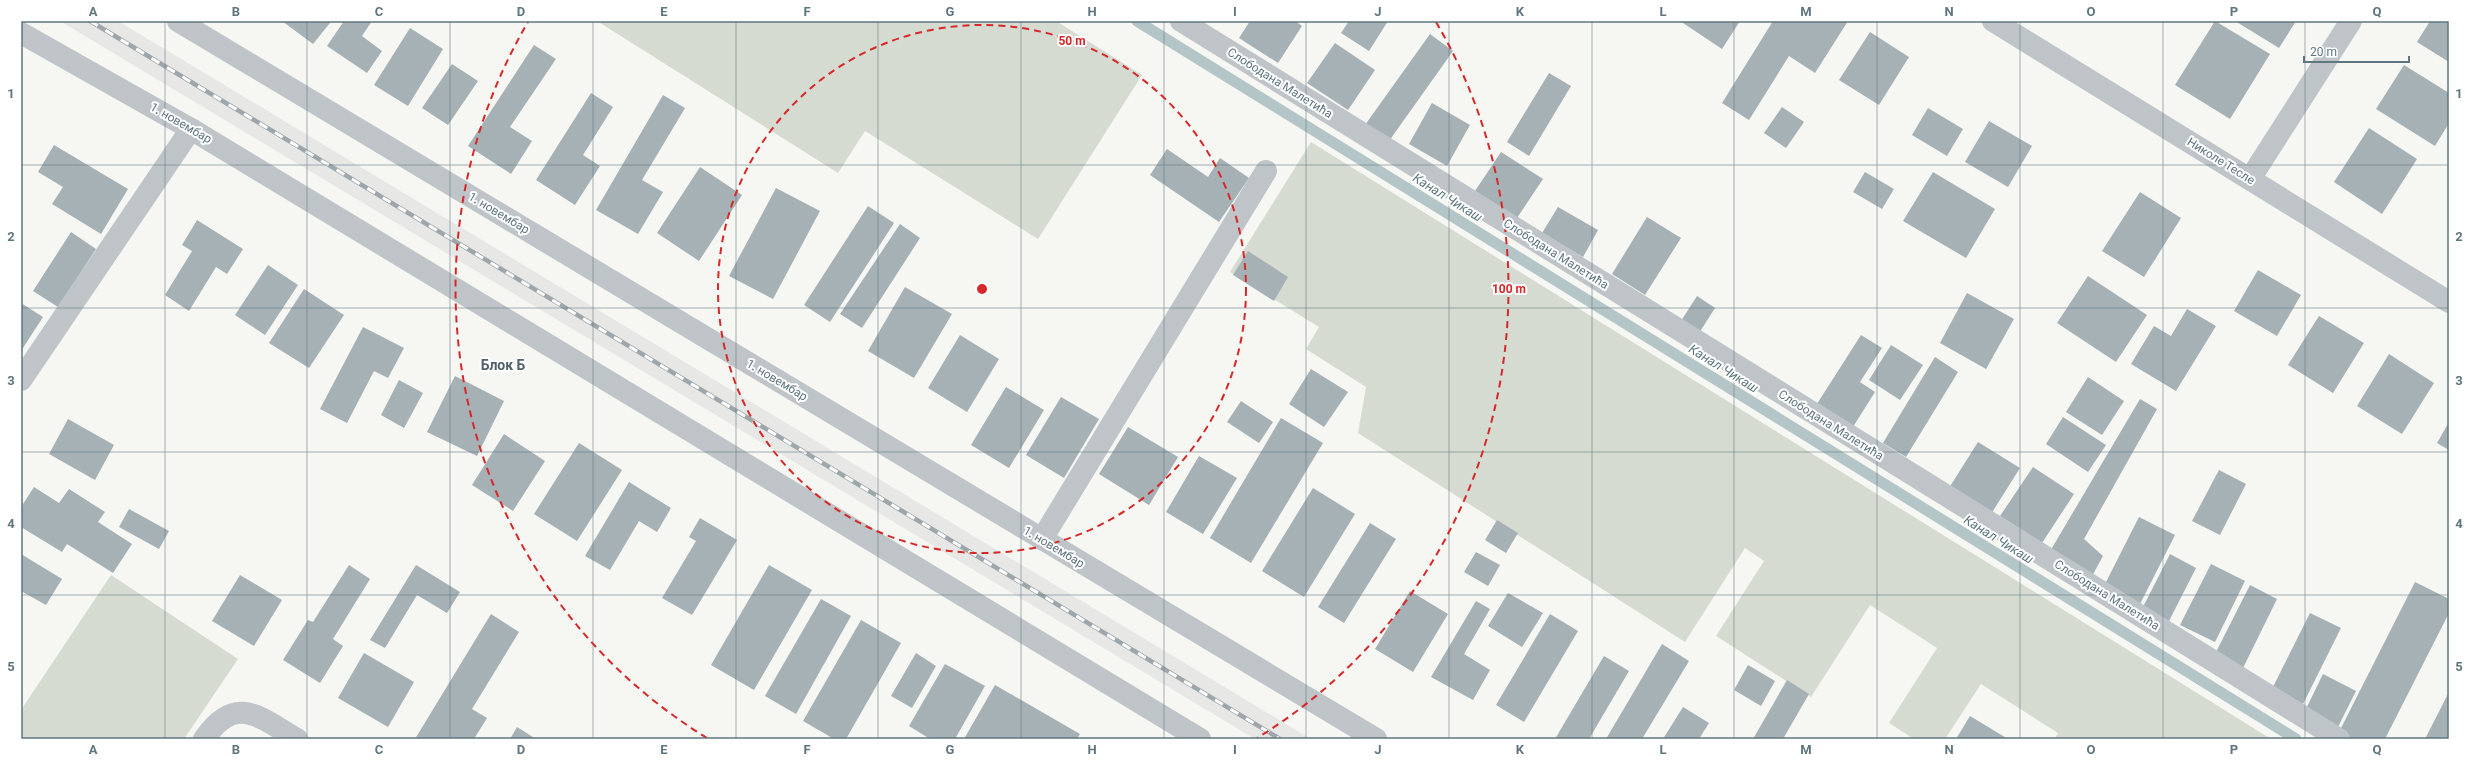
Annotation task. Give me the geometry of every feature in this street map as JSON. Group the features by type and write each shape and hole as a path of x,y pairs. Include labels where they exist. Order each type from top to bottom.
{"street":[{"name":"1. новембар","path":"178,21 1376,739"},
{"name":"Слободана Малетића","path":"1181,21 2339,739"},
{"name":"Николе Тесле","path":"1993,21 2449,302"},
{"path":"2250,179 2351,21"},
{"name":"1. новембар","path":"21,33 191,128 1200,739"},
{"path":"21,380 191,128"},
{"path":"1042,539 1266,171"},
{"path":"204,739 221,719 229,714 237,712 249,713 297,739"}],"shaded area":[{"path":"60,21 118,21 1311,739 1255,739"},
{"path":"597,21 1056,21 1142,75 1038,239 865,131 838,173"},
{"path":"1311,142 2271,739 2055,739 2058,733 1981,684 1945,739 1914,739 1889,723 1937,648 1870,605 1811,697 1716,636 1764,561 1745,548 1685,642 1358,433 1366,387 1306,349 1319,327 1230,272"},
{"path":"111,575 238,659 184,739 21,739 21,710"}],"building":[{"path":"282,21 327,21 330,23 313,44"},
{"path":"344,21 372,21 362,36 382,51 367,73 327,46"},
{"path":"1250,21 1295,21 1302,26 1278,63 1239,38"},
{"path":"1349,21 1388,21 1369,51 1341,33"},
{"path":"1680,21 1740,21 1722,49"},
{"path":"1773,21 1848,21 1815,73 1789,56 1749,120 1722,103"},
{"path":"2215,21 2270,54 2230,119 2175,85"},
{"path":"2235,21 2296,21 2279,48"},
{"path":"2430,21 2449,21 2449,62 2417,42"},
{"path":"410,28 443,49 408,106 374,85"},
{"path":"1870,32 1909,57 1879,105 1839,80"},
{"path":"1430,34 1453,51 1389,141 1365,125"},
{"path":"1335,43 1375,70 1348,110 1307,83"},
{"path":"534,45 556,59 510,127 532,141 511,174 468,146"},
{"path":"452,64 478,81 448,125 422,108"},
{"path":"2404,65 2449,93 2449,123 2435,146 2376,109"},
{"path":"1549,73 1571,86 1529,156 1507,142"},
{"path":"591,93 613,107 583,155 600,166 575,205 536,180"},
{"path":"663,95 685,108 642,180 663,192 638,234 596,210"},
{"path":"1432,103 1470,125 1447,166 1409,144"},
{"path":"1782,107 1804,122 1786,148 1764,133"},
{"path":"1928,108 1963,129 1947,156 1912,135"},
{"path":"1989,121 2032,146 2008,187 1965,162"},
{"path":"2369,128 2417,159 2382,214 2334,182"},
{"path":"54,145 128,189 101,234 52,204 63,187 38,172"},
{"path":"1167,149 1208,177 1220,158 1249,178 1219,222 1150,175"},
{"path":"1501,152 1543,179 1517,218 1475,191"},
{"path":"700,167 742,195 699,261 657,233"},
{"path":"1865,172 1894,189 1882,209 1853,192"},
{"path":"1933,172 1995,209 1966,258 1903,221"},
{"path":"776,188 820,211 773,299 729,276"},
{"path":"2140,192 2181,218 2144,277 2102,251"},
{"path":"868,206 894,223 830,322 804,305"},
{"path":"1558,207 1598,230 1583,257 1542,233"},
{"path":"1647,217 1681,238 1645,295 1612,274"},
{"path":"197,220 243,249 227,274 216,267 189,311 165,295 192,251 182,245"},
{"path":"900,224 920,238 862,328 840,314"},
{"path":"71,232 96,249 58,307 33,291"},
{"path":"1248,251 1288,277 1274,301 1233,275"},
{"path":"268,265 298,285 265,335 235,315"},
{"path":"2258,270 2301,295 2277,336 2234,311"},
{"path":"2088,276 2147,315 2116,362 2057,323"},
{"path":"905,287 952,314 914,378 868,351"},
{"path":"304,289 344,315 309,368 269,343"},
{"path":"1967,293 2014,319 1986,369 1940,343"},
{"path":"1697,296 1715,308 1699,333 1681,321"},
{"path":"21,303 43,317 21,351"},
{"path":"2187,309 2216,326 2176,391 2131,364 2154,326 2171,336"},
{"path":"2319,316 2364,343 2333,393 2288,365"},
{"path":"363,327 404,348 388,378 374,371 347,423 320,409"},
{"path":"960,335 999,359 967,412 928,388"},
{"path":"1861,335 1882,348 1860,382 1875,392 1851,430 1815,407"},
{"path":"1891,345 1923,365 1900,400 1869,380"},
{"path":"2389,354 2434,383 2402,434 2357,406"},
{"path":"1935,357 1958,372 1906,457 1883,443"},
{"path":"1311,369 1348,392 1324,427 1289,404"},
{"path":"455,376 504,401 477,456 427,432"},
{"path":"2088,377 2124,401 2102,435 2066,412"},
{"path":"399,380 423,393 404,428 381,415"},
{"path":"1006,387 1044,410 1009,468 971,445"},
{"path":"1061,397 1099,419 1064,478 1026,455"},
{"path":"2140,399 2157,409 2084,539 2103,556 2091,578 2049,553"},
{"path":"1241,401 1273,422 1259,443 1227,422"},
{"path":"2063,417 2106,445 2088,472 2046,444"},
{"path":"1281,418 1323,443 1251,563 1210,538"},
{"path":"68,419 114,445 95,480 49,454"},
{"path":"2449,422 2449,450 2437,443"},
{"path":"1128,427 1178,457 1149,505 1099,474"},
{"path":"504,434 545,461 513,511 472,485"},
{"path":"1978,442 2020,468 1991,514 1949,488"},
{"path":"579,443 622,470 577,541 534,514"},
{"path":"1199,456 1237,478 1203,534 1166,512"},
{"path":"2033,467 2074,494 2042,543 2000,516"},
{"path":"2219,470 2246,484 2220,535 2192,521"},
{"path":"629,482 671,508 657,532 639,521 610,570 585,556"},
{"path":"34,487 59,503 69,489 105,512 98,522 132,544 113,573 67,544 62,552 21,527 21,507"},
{"path":"1313,488 1355,514 1304,597 1262,571"},
{"path":"129,509 169,531 159,549 119,527"},
{"path":"2139,517 2175,535 2140,604 2104,586"},
{"path":"700,518 737,540 692,615 662,598 696,541 689,537"},
{"path":"1497,520 1518,533 1506,553 1485,540"},
{"path":"1370,523 1396,539 1344,623 1318,607"},
{"path":"1476,552 1500,565 1488,586 1464,572"},
{"path":"21,554 62,579 46,605 21,591"},
{"path":"2170,554 2196,568 2169,621 2143,607"},
{"path":"2211,564 2245,581 2215,642 2180,625"},
{"path":"349,565 370,579 333,639 343,646 320,683 283,660 308,620 313,622"},
{"path":"416,565 460,592 447,613 417,595 385,648 370,640"},
{"path":"769,565 812,590 754,690 711,665"},
{"path":"240,575 282,600 254,646 212,621"},
{"path":"2415,582 2449,599 2449,613 2385,739 2349,739 2338,734"},
{"path":"2250,585 2277,599 2243,668 2215,654"},
{"path":"1410,591 1448,614 1413,672 1375,649"},
{"path":"1508,593 1543,613 1522,647 1488,626"},
{"path":"821,599 851,616 796,714 765,696"},
{"path":"1476,601 1490,609 1464,654 1490,670 1473,700 1431,677"},
{"path":"2310,613 2341,628 2303,704 2272,689"},
{"path":"491,614 519,632 472,709 487,718 474,739 415,739"},
{"path":"1550,614 1578,631 1524,722 1496,705"},
{"path":"861,620 901,643 846,739 834,739 803,721"},
{"path":"1662,644 1689,661 1642,739 1606,739"},
{"path":"364,653 414,682 388,727 338,698"},
{"path":"916,653 936,666 912,708 891,696"},
{"path":"1604,656 1629,671 1589,739 1555,739"},
{"path":"945,664 985,686 955,739 930,739 909,726"},
{"path":"1748,665 1775,681 1761,706 1734,690"},
{"path":"2323,674 2356,691 2337,729 2304,713"},
{"path":"1787,680 1809,694 1783,739 1753,739"},
{"path":"995,685 1080,734 1077,739 964,739"},
{"path":"2449,692 2449,739 2425,739"},
{"path":"1683,707 1709,723 1699,739 1663,739"},
{"path":"1970,716 2008,739 1956,739"},
{"path":"517,727 536,739 510,739"}],"waterway":[{"name":"Канал Чикаш","path":"1137,21 2296,739"}],"railway":[{"path":"90,21 1280,739"}],"district":[{"name":"Блок Б","path":"503,365"}]}
